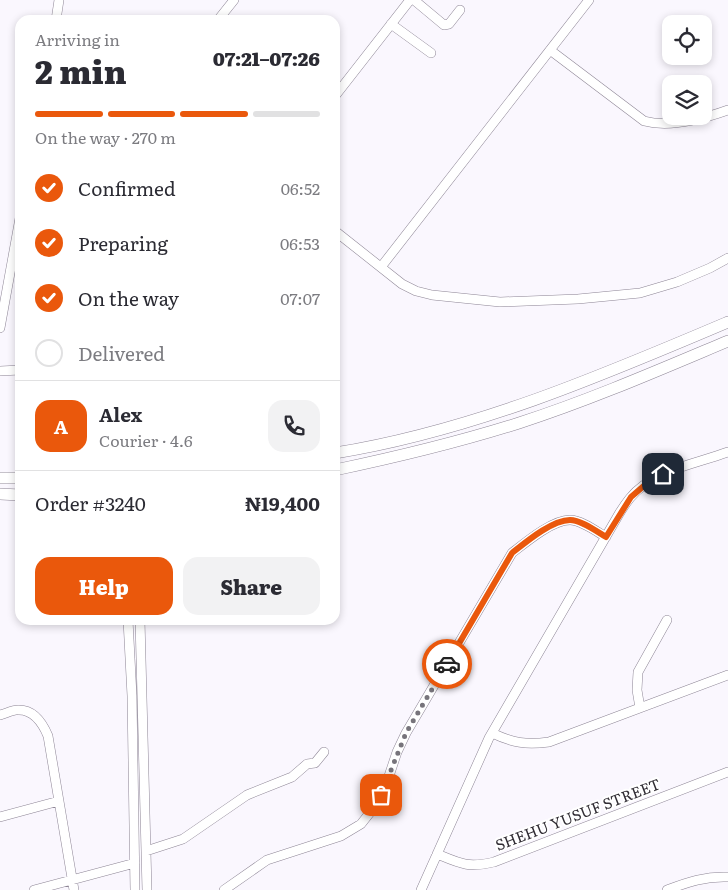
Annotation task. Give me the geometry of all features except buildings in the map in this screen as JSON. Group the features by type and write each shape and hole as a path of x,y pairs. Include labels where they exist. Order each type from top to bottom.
{"main road":[{"path":"340,452 409,437 551,395 618,369 728,322"},
{"path":"340,469 460,441 521,422 616,387 728,341"},
{"path":"0,478 15,478"},
{"path":"0,494 15,495"}],"street":[{"path":"57,15 60,0"},
{"path":"222,15 234,0"},
{"path":"340,90 412,0 447,26 460,10"},
{"path":"381,267 589,0"},
{"path":"391,24 430,53"},
{"path":"550,50 644,121 653,124 675,122 710,116 728,110"},
{"path":"340,235 402,284 416,291 432,295 500,302 578,299 640,293 677,282 728,258"},
{"path":"0,328 15,266"},
{"path":"0,371 15,370"},
{"path":"421,890 492,733 631,497 646,484 663,474 728,452"},
{"path":"224,890 267,860 341,836 361,824 376,805 386,785 397,752 406,733 512,553 527,541 557,523 571,520 606,537"},
{"path":"640,708 637,690 638,672 667,620"},
{"path":"128,625 132,696 135,890"},
{"path":"140,625 147,890"},
{"path":"492,733 518,743 531,745 549,742 728,675"},
{"path":"0,715 20,710 34,715 42,724 48,736 74,890"},
{"path":"146,851 183,839 247,795 292,777 307,764 316,763 324,752"},
{"name":"SHEHU YUSUF STREET","path":"437,854 461,864 476,866 494,862 728,772"},
{"path":"0,817 59,801"},
{"path":"34,890 134,863"},
{"path":"668,890 694,880 715,876 728,877"}],"way so far":[{"path":"381,795 406,733 447,664"}],"route":[{"path":"447,664 512,553 527,541 557,523 571,520 606,537 631,497 646,484 663,474"}]}
